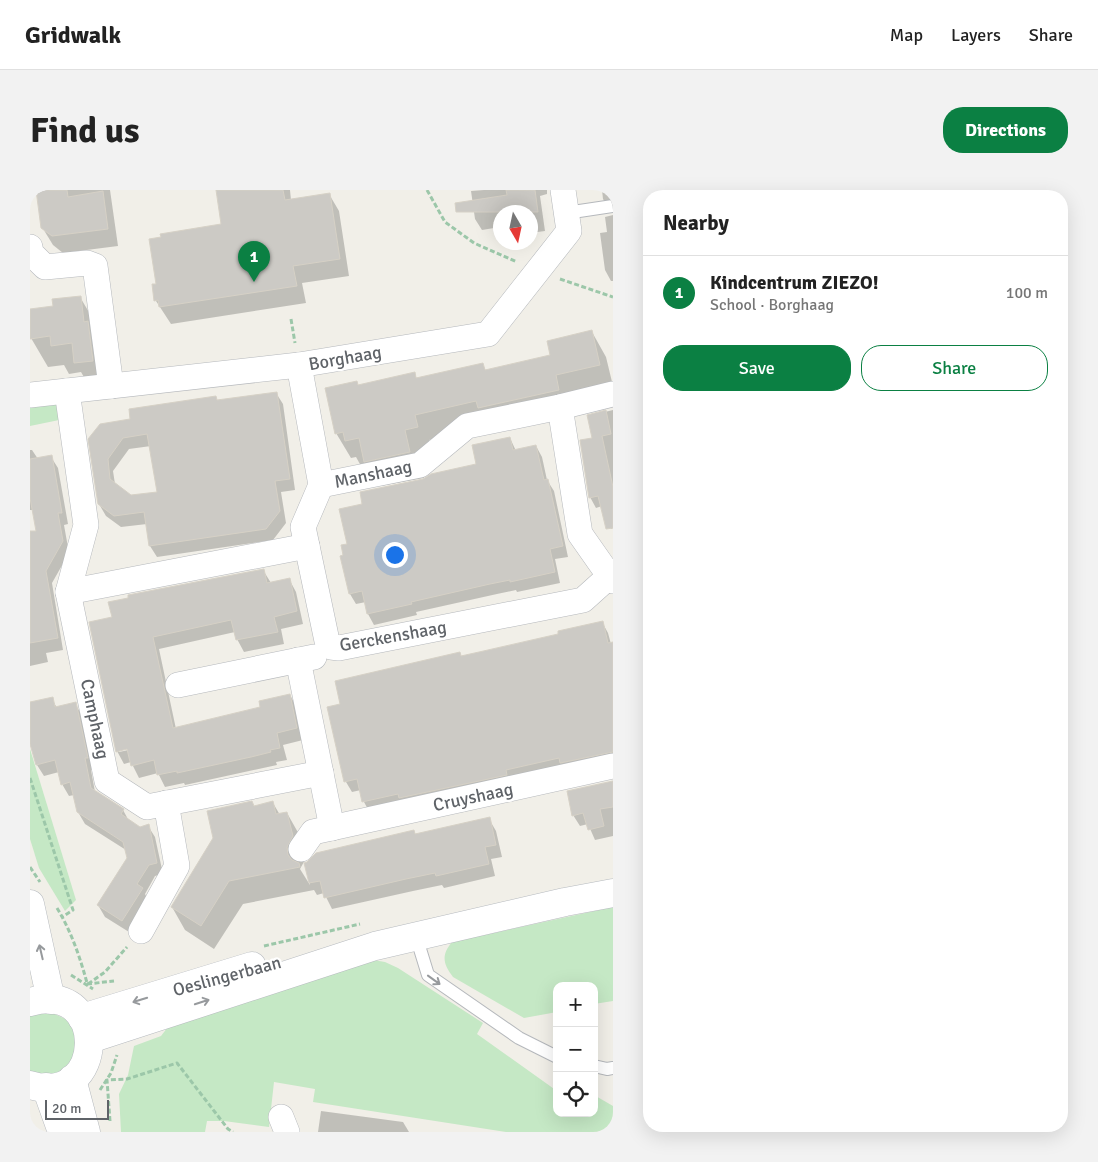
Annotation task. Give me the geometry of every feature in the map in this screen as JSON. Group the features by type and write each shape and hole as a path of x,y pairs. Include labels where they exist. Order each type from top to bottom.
{"main road":[{"name":"Oeslingerbaan","path":"86,1028 375,946 613,893"},
{"path":"41,896 41,1001 66,1004 76,1011 86,1028 90,1047 83,1068 72,1078 61,1084 38,1086 62,1132"},
{"path":"72,1078 98,1128"}],"street":[{"name":"Borghaag","path":"30,395 299,365 488,334 569,231 565,201"},
{"path":"32,257 45,267 88,262 95,266 111,386"},
{"path":"299,365 321,485"},
{"name":"Camphaag","path":"67,391 86,525 68,592 107,782 147,807 321,773"},
{"name":"Manshaag","path":"321,485 420,465 466,426 613,394"},
{"path":"560,407 580,534 612,577"},
{"name":"Gerckenshaag","path":"321,485 303,527 327,641 331,647 339,648 583,600 612,577"},
{"path":"68,592 307,546"},
{"path":"178,685 324,654 331,647"},
{"path":"298,660 332,828"},
{"name":"Cruyshaag","path":"301,849 313,832 613,766"},
{"path":"141,931 177,866 166,803"}],"lane":[{"path":"565,201 613,206"},
{"path":"416,936 428,975 519,1038 553,1055"},
{"path":"598,1067 613,1068"}],"path":[{"path":"427,190 445,222 474,243 537,271 613,296"},
{"path":"30,778 73,910 62,916"},
{"path":"30,867 41,896 62,916 81,963 87,984 104,972 141,931"},
{"path":"98,1128 108,1080 127,1079 177,1063 228,1129 233,1132"},
{"path":"30,1123 34,1132"}],"green space":[{"path":"59,402 64,419 30,426 30,408"},
{"path":"30,749 76,900 65,911 39,868 30,839"},
{"path":"613,907 613,1001 598,1003 598,982 553,982 553,1013 524,1018 453,977 445,964 446,951 452,942"},
{"path":"373,960 385,962 398,968 483,1023 477,1034 553,1088 553,1117 598,1117 598,1097 613,1106 613,1132 506,1132 313,1102 315,1089 274,1082 269,1127 224,1121 207,1121 205,1132 121,1132 119,1094 128,1075 134,1046 161,1036 174,1019"},
{"path":"46,1010 72,1022 79,1050 61,1075 30,1075 30,1014"}],"building":[{"path":"36,190 67,190 68,197 103,191 108,229 52,236 41,228"},
{"path":"216,190 283,190 285,200 330,193 340,259 293,266 297,286 159,307 158,300 154,301 152,284 156,284 149,239 161,237 160,234 221,224"},
{"path":"506,190 535,190 537,205 493,205 493,212 456,212 455,203 507,195"},
{"path":"81,296 84,322 88,321 93,361 74,363 72,343 51,346 50,336 30,339 30,309 53,306 52,299"},
{"path":"592,330 600,365 556,375 559,390 478,408 476,401 415,415 418,427 405,430 410,452 364,462 359,438 345,441 343,432 335,434 325,388 357,381 358,385 415,372 416,378 483,363 485,370 550,355 547,341"},
{"path":"277,392 290,479 275,481 280,511 266,529 149,546 144,512 114,516 98,504 88,439 100,424 130,419 129,409 216,396 217,400","holes":["147,434 157,492 131,495 110,479 108,459 123,438"]},
{"path":"606,410 611,434 602,436 613,487 613,528 606,529 598,496 589,498 580,440 592,438 587,415"},
{"path":"510,437 513,450 536,445 544,480 548,479 563,546 550,549 555,572 510,582 510,580 490,584 367,614 362,591 349,594 340,556 343,555 341,545 347,544 339,509 362,504 360,492 423,479 431,474 476,464 472,445"},
{"path":"52,455 62,513 58,513 63,541 46,571 58,638 30,643 30,531 36,531 30,498 30,459"},
{"path":"264,569 267,583 290,578 297,611 274,617 278,632 236,640 231,620 153,637 173,728 260,707 259,701 290,694 297,728 277,733 280,748 251,757 177,773 177,771 157,775 154,760 131,766 127,749 116,752 89,622 112,617 108,602 128,598 128,595"},
{"path":"603,621 608,643 613,642 613,752 560,763 559,758 506,770 507,775 399,798 398,794 362,802 357,779 344,782 327,707 340,704 335,681 460,652 461,656 479,652 558,634 558,631"},
{"path":"53,697 55,707 76,702 88,758 85,758 91,788 124,809 121,814 140,827 149,824 157,863 149,865 137,884 143,888 122,921 97,905 127,858 123,842 77,812 70,782 61,785 55,760 36,765 30,744 30,702"},
{"path":"613,781 613,807 600,809 604,826 588,830 583,813 572,816 567,791"},
{"path":"252,801 254,806 273,801 276,814 287,812 293,836 287,847 288,855 292,860 299,863 300,867 229,881 201,926 171,907 213,838 207,811"},
{"path":"490,817 496,845 485,847 489,864 436,876 435,873 324,898 320,881 309,883 304,863 316,853 414,830 415,834"}],"place":[{"name":"Kindcentrum ZIEZO!","path":"254,282"}]}
